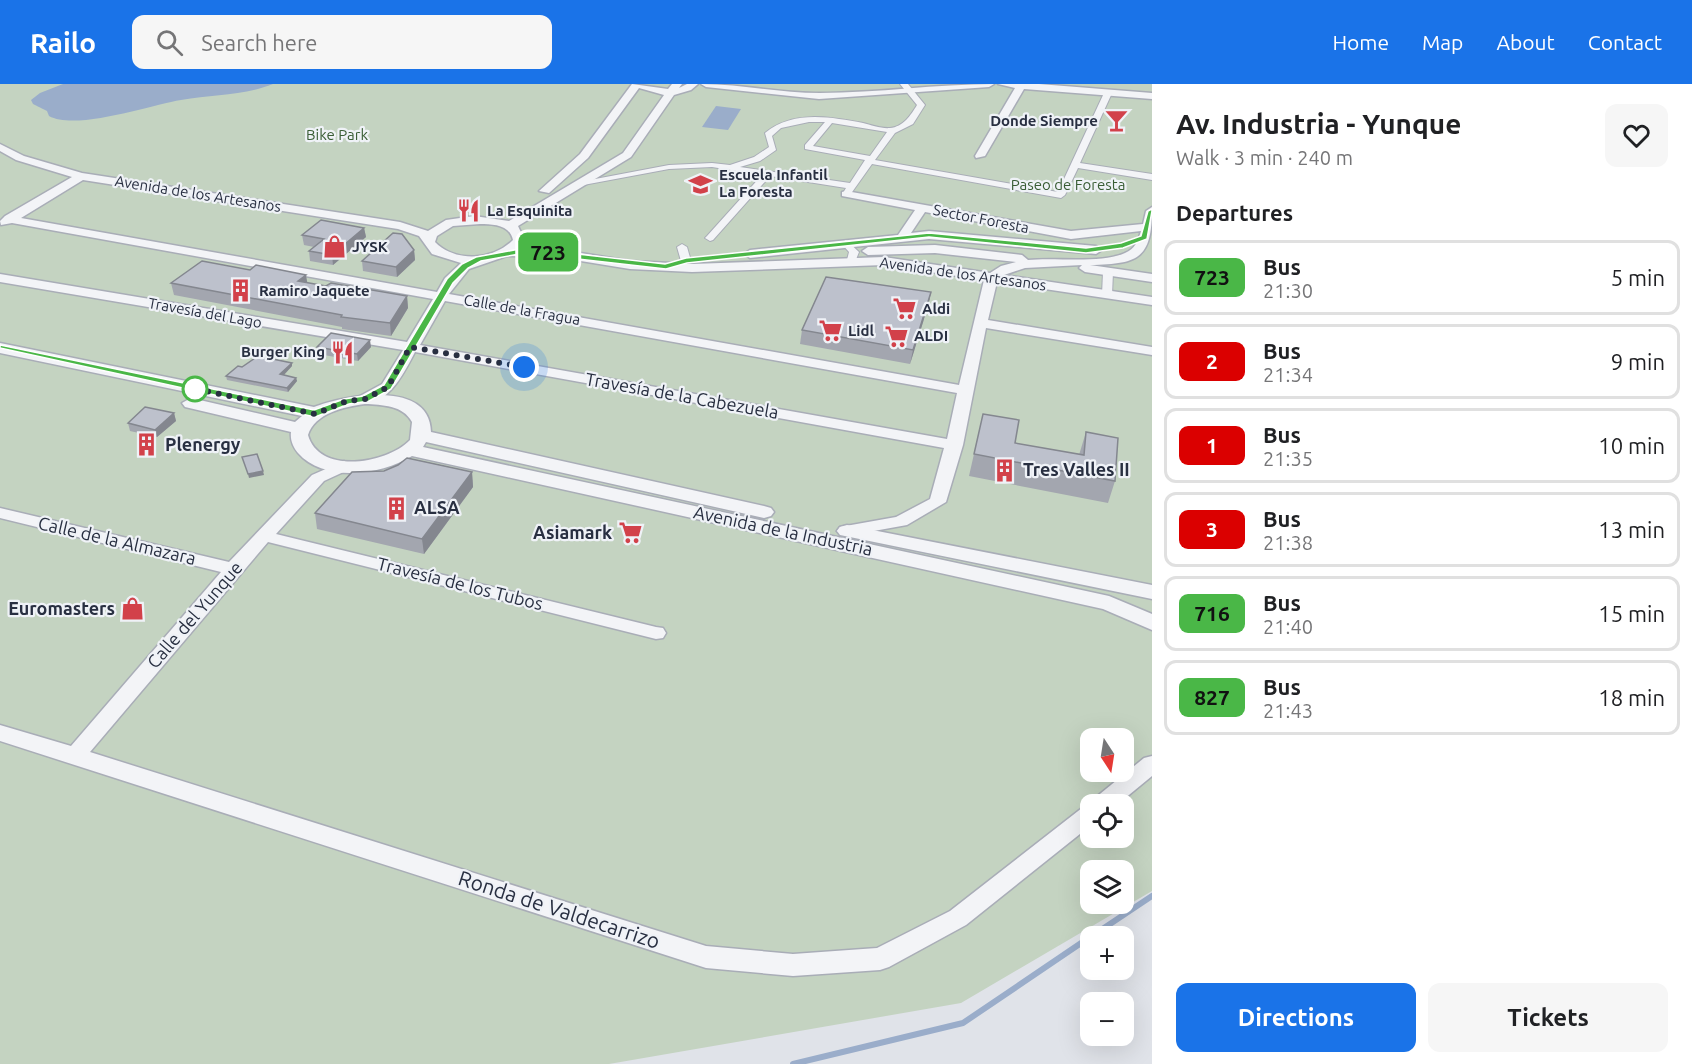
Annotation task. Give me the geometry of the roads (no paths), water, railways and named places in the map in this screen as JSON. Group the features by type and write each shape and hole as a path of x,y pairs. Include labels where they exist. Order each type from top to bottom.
{"street":[{"path":"486,220 513,210 559,182 600,135 637,84 654,91 710,85 819,96 907,87 988,84"},
{"path":"1003,84 1152,97"},
{"path":"980,156 1021,85"},
{"path":"849,190 892,130 910,122 921,105 907,87"},
{"path":"510,226 627,155 682,88"},
{"path":"830,122 808,147 1061,195 1108,93"},
{"name":"Sector Foresta","path":"730,167 767,154 773,148 768,135 774,127 786,122 801,119 892,130"},
{"name":"Avenida de los Artesanos","path":"0,147 20,158 81,176 400,226 441,227 461,221 486,220"},
{"name":"Sector Foresta","path":"578,183 669,167 712,165 768,173 921,208 1071,235 1146,232"},
{"path":"1074,165 1152,177"},
{"path":"710,238 768,173"},
{"path":"4,222 81,176"},
{"name":"Sector Foresta","path":"902,237 921,208"},
{"path":"846,531 901,521 938,502 955,445 964,390 991,278 999,270 1015,264 1118,258 1131,255 1140,249 1152,211"},
{"path":"389,394 410,347 450,281 465,266 479,259 507,252 519,241 516,231 510,226 486,220"},
{"name":"Calle de la Fragua","path":"4,222 442,296 964,390"},
{"name":"Avenida de los Artesanos","path":"400,226 423,233 429,238"},
{"path":"441,227 429,238 432,248 447,256 479,259"},
{"name":"Sector Foresta","path":"666,267 686,261 851,252 902,237 953,236 1086,250 1123,246 1146,232"},
{"name":"Avenida de los Artesanos","path":"519,241 556,253"},
{"path":"682,247 686,261"},
{"name":"Avenida de los Artesanos","path":"507,252 556,253 630,265 666,267 851,252 935,249 1152,278"},
{"name":"Avenida de los Artesanos","path":"851,252 991,278 1152,301"},
{"path":"447,256 452,264 450,281"},
{"path":"1015,264 1014,275 1028,284"},
{"path":"929,267 959,277 975,288 985,302"},
{"path":"1107,295 1108,272"},
{"name":"Travesía del Lago","path":"0,278 410,347"},
{"path":"981,322 1152,351"},
{"name":"Travesía de la Cabezuela","path":"410,347 955,445"},
{"path":"0,348 315,414"},
{"path":"0,362 301,429"},
{"path":"389,394 418,415 423,425 416,443 381,463 318,469 299,441 301,429 315,414 338,404 389,394"},
{"name":"Avenida de la Industria","path":"416,443 1152,592"},
{"name":"Avenida de la Industria","path":"416,443 1109,603 1152,623"},
{"name":"Calle del Yunque","path":"75,755 233,569 264,536 318,469"},
{"name":"Calle de la Almazara","path":"0,513 233,569"},
{"name":"Travesía de los Tubos","path":"264,536 656,633"},
{"name":"Ronda de Valdecarrizo","path":"0,734 75,755 706,957 793,965 880,959 958,918 1080,822"},
{"path":"1115,794 1152,764"}],"water":[{"path":"63,84 273,84 250,91 181,100 114,116 77,121 61,120 49,116 47,111 33,104 31,100 40,93"},
{"path":"716,106 741,109 728,130 702,127"}],"waterway":[{"path":"1107,926 1152,896"},
{"path":"793,1064 963,1023 1080,944"}],"place":[{"name":"Donde Siempre","path":"1116,121"},
{"name":"Escuela Infantil La Foresta","path":"701,184"},
{"name":"La Esquinita","path":"469,211"},
{"name":"JYSK","path":"334,247"},
{"name":"Ramiro Jaquete","path":"241,291"},
{"name":"Aldi","path":"904,309"},
{"name":"Lidl","path":"830,331"},
{"name":"ALDI","path":"896,336"},
{"name":"Burger King","path":"343,352"},
{"name":"Plenergy","path":"147,445"},
{"name":"Tres Valles II","path":"1005,470"},
{"name":"ALSA","path":"396,508"},
{"name":"Asiamark","path":"630,533"},
{"name":"Euromasters","path":"133,609"}],"park label":[{"name":"Bike Park","path":"337,135"},
{"name":"Paseo de Foresta","path":"1068,185"}]}
